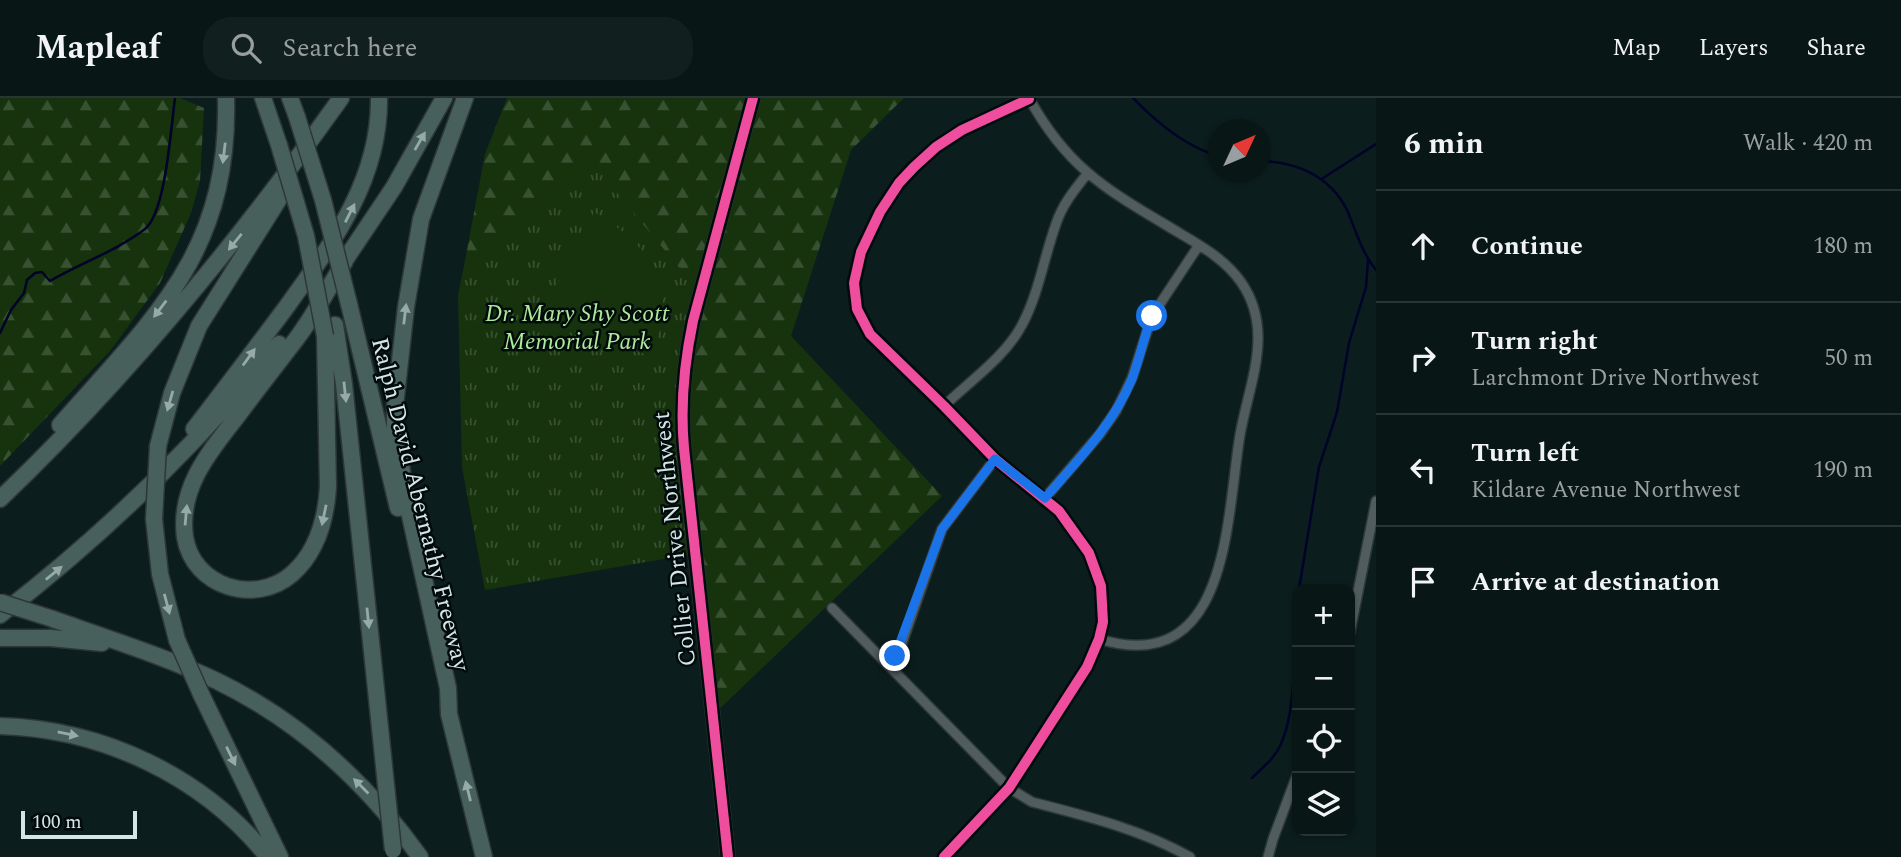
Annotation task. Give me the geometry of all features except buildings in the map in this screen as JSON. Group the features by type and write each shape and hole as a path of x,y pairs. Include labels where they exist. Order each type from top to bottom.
{"highway":[{"path":"0,493 154,317 192,261 208,227 221,181 226,144 226,98"},
{"path":"263,98 282,139 313,227 330,330 344,384 394,854"},
{"path":"273,98 282,139"},
{"name":"Ralph David Abernathy Freeway","path":"290,98 323,200 449,714"},
{"path":"0,499 61,439 148,345 292,168 341,98"},
{"path":"148,489 337,236 356,202 369,167 376,135 379,98"},
{"path":"330,330 326,508 319,535 300,566 281,582 254,590 233,588 219,583 197,564 187,543 185,516 190,489 206,457 299,335 394,187 444,98"},
{"path":"465,98 421,219 406,307 395,406 398,456 448,688 449,714 484,857"},
{"path":"280,857 177,640 160,574 154,519 158,446 172,393 190,346 210,307 282,197 292,168"},
{"path":"0,615 77,554 197,440 232,401 345,261"},
{"path":"0,602 152,654 234,690 302,733 347,772 374,799 420,857"},
{"path":"4,638 100,643 152,654"},
{"path":"0,726 81,737 155,765 222,810 268,857"}],"main road":[{"name":"Collier Drive Northwest","path":"728,857 684,448 682,400 685,358 693,321 753,98"}],"street":[{"path":"944,857 1009,789 1087,667 1099,639 1103,604 1096,569 1072,526 1045,498 995,459 944,405 870,334 857,309 854,295 856,269 880,212 899,183 914,167 936,147 962,130 1029,98 1054,139 1087,174 1115,195 1223,261 1241,282 1254,307 1259,334 1258,359 1241,434 1223,554 1207,602 1196,618 1180,632 1161,641 1140,646 1118,645 1099,639"},
{"path":"944,405 996,357 1021,328 1037,288 1056,222 1069,198 1087,174"},
{"path":"1045,498 1100,434 1116,411 1132,378 1152,316 1199,245"},
{"path":"888,664 901,646 942,529 995,459"},
{"path":"1355,607 1376,501"},
{"path":"832,608 1009,789 1032,802 1113,823 1160,840 1189,857"},
{"path":"1268,857 1292,789"}],"green space":[{"path":"0,98 180,98 204,108 200,181 191,213 160,283 110,351 0,466"},
{"path":"507,98 904,98 851,150 791,336 942,496 711,717 692,554 593,164 464,266 485,154"},
{"name":"Dr. Mary Shy Scott Memorial Park","path":"593,164 702,295 679,421 692,554 485,590 462,467 458,295 464,266"},
{"path":"594,212 632,240 646,255 656,272 662,291 663,311 659,333 650,356 554,318 548,303"}],"waterway":[{"path":"0,333 11,310 24,293 27,280 35,273 42,272 50,281 122,244 145,229 152,220 163,187 175,98"},
{"path":"1133,98 1172,133 1208,153"},
{"path":"1323,178 1376,144"},
{"path":"1271,162 1287,164 1311,173 1331,188 1347,210 1363,249 1376,270"},
{"path":"1300,584 1319,467 1337,412 1349,343 1366,287 1368,260"},
{"path":"1252,778 1275,754 1286,729 1292,695 1295,647"}],"cycle path":[{"path":"728,857 684,448 683,400 693,321 753,98"},
{"path":"944,857 1009,788 1087,667 1103,622 1101,586 1089,553 1059,511 995,459 870,334 857,309 854,283 861,252 880,212 899,183 914,167 936,147 962,130 1029,99"}],"route":[{"path":"895,656 901,646 937,541 951,514 995,459 1045,498 1100,434 1116,411 1132,378 1152,316"}]}
